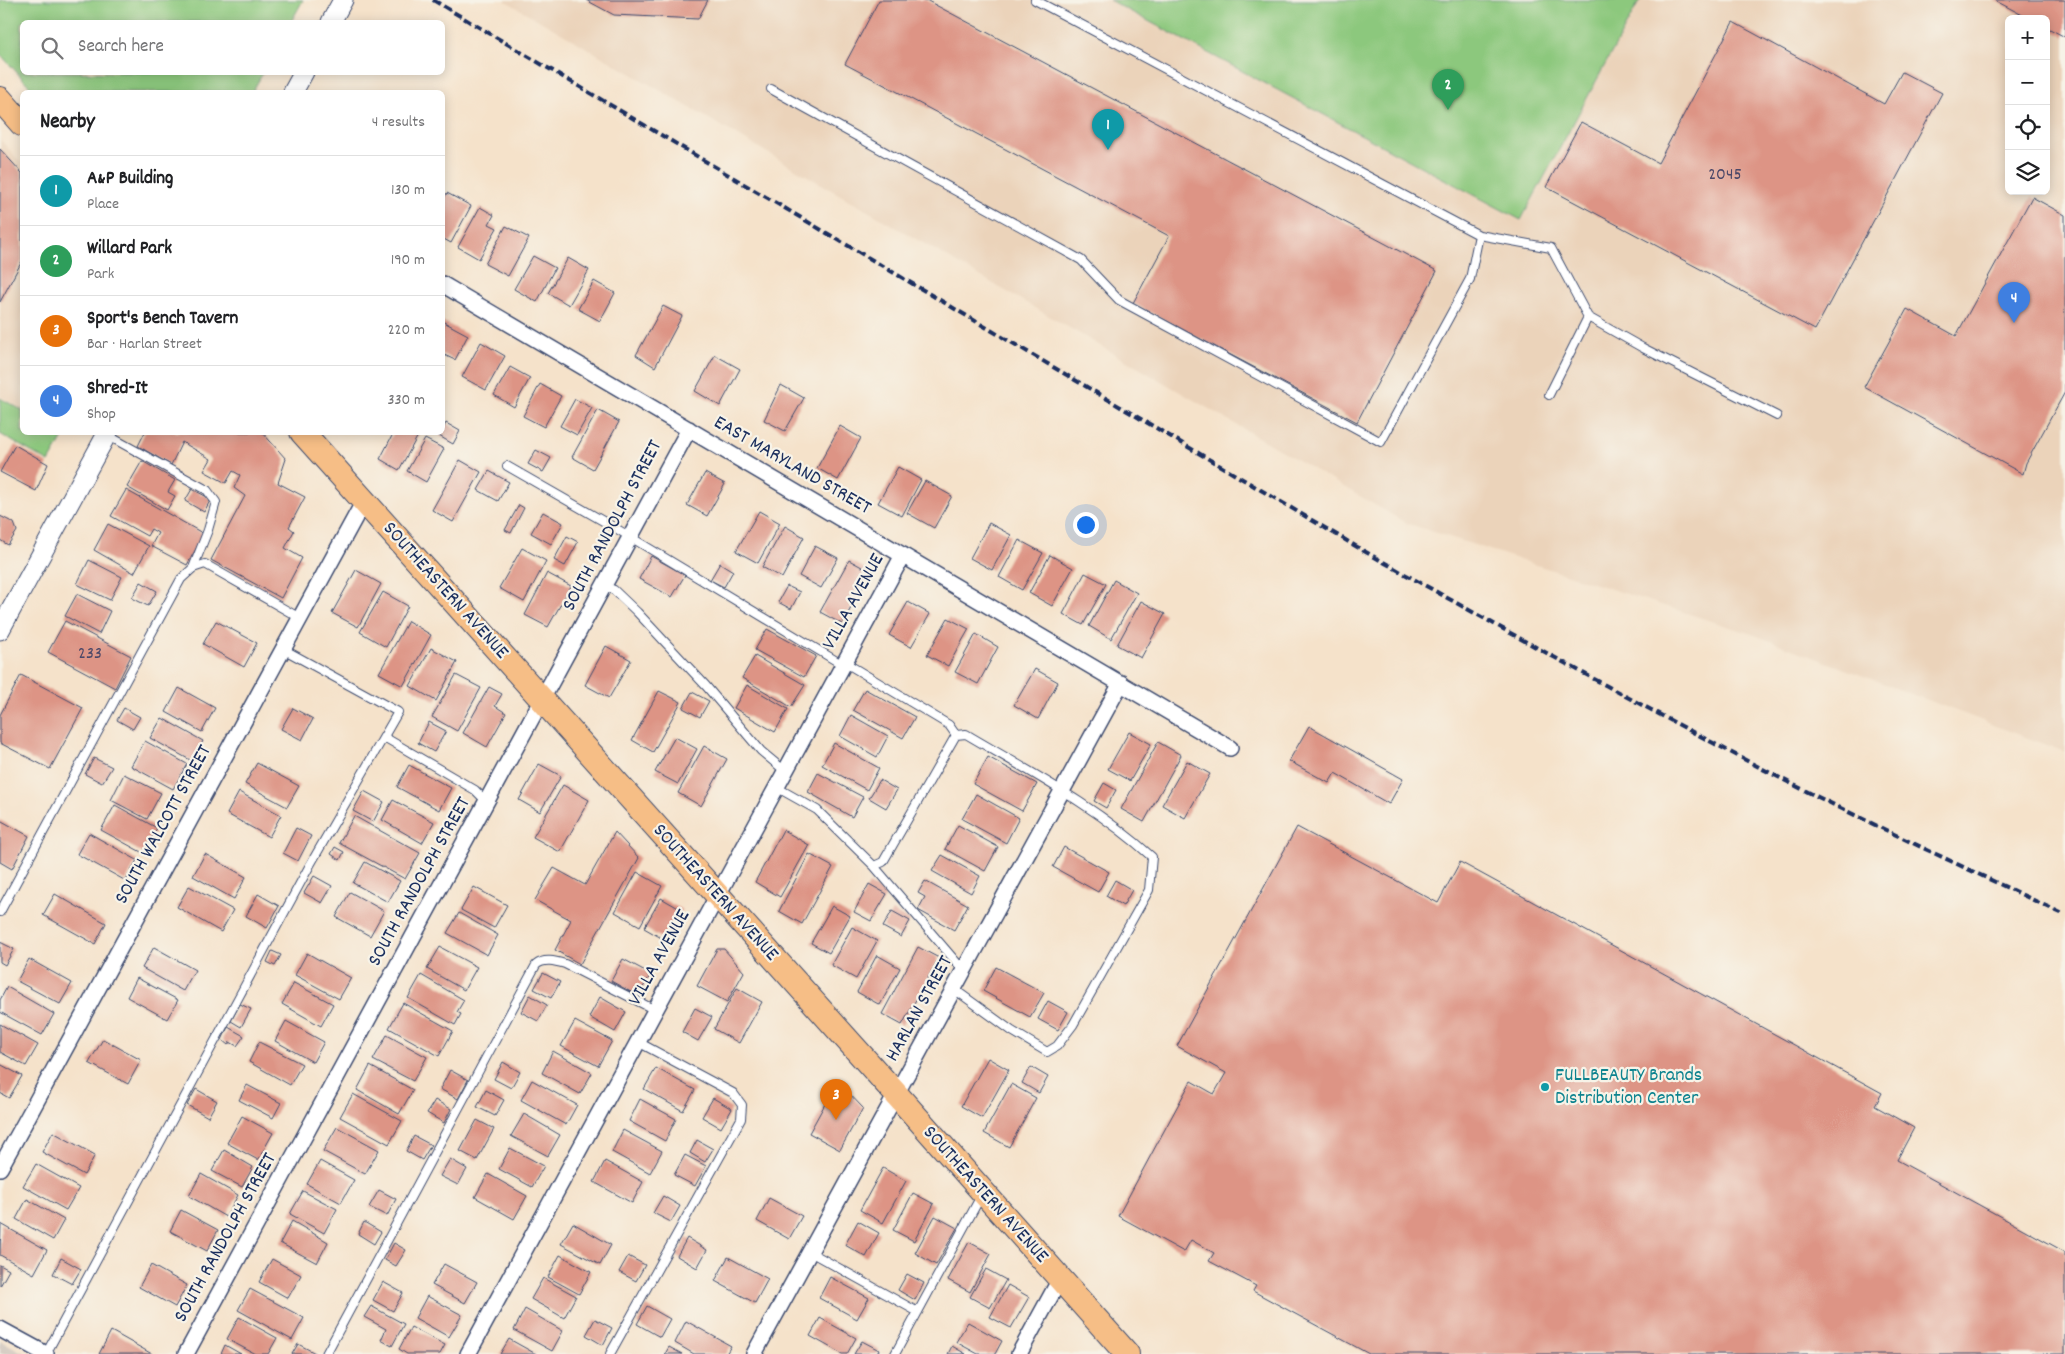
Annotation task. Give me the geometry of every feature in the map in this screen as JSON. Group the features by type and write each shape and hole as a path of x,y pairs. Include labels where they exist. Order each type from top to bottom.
{"main road":[{"path":"0,99 20,122"},
{"name":"SOUTHEASTERN AVENUE","path":"305,435 1127,1354"}],"street":[{"path":"332,20 343,0"},
{"path":"294,90 302,75"},
{"name":"EAST MARYLAND STREET","path":"445,286 1230,748"},
{"name":"SOUTH RANDOLPH STREET","path":"186,1354 689,429"},
{"path":"0,630 106,435"},
{"name":"SOUTH WALCOTT STREET","path":"0,1168 364,501"},
{"name":"VILLA AVENUE","path":"468,1354 903,555"},
{"name":"HARLAN STREET","path":"754,1354 1121,683"},
{"path":"1020,1354 1060,1279"},
{"path":"0,1329 46,1354"}],"lane":[{"path":"1035,0 1479,235 1551,248 1588,317 1643,348 1777,416"},
{"path":"771,89 1081,260 1120,300 1381,442 1470,279 1479,235"},
{"path":"1549,395 1588,317"},
{"path":"109,435 207,490 216,502 208,530 193,568"},
{"path":"507,466 949,725 956,735"},
{"path":"0,912 181,579 193,568 205,564 300,618"},
{"path":"604,586 614,590 637,612 706,686 761,751 785,771"},
{"path":"46,1354 310,865 398,712 283,649"},
{"path":"954,989 1012,1031 1046,1052 1057,1046 1073,1025 1149,890 1152,857 1130,837 1062,791 966,734 956,735"},
{"path":"874,866 883,862 956,735"},
{"path":"384,736 475,790 486,801"},
{"path":"776,787 817,810 874,866 964,971"},
{"path":"326,1354 536,965 541,961 553,961 564,964 655,1010"},
{"path":"610,1354 741,1119 742,1105 733,1094 638,1042"},
{"path":"895,1354 983,1192"},
{"path":"810,1252 918,1312"}],"shaded area":[{"path":"504,0 1109,0 1521,220 1640,0 2065,0 2065,752 1755,635 1406,523"},
{"path":"0,139 20,162 20,408 0,396"},
{"path":"0,1340 26,1354 0,1354"}],"green space":[{"path":"0,0 303,0 292,20 20,20 20,75 262,75 253,90 33,90 0,54"},
{"path":"1109,0 1640,0 1521,220"},
{"path":"0,398 20,409 20,435 64,435 49,462 0,434"}],"building":[{"path":"586,0 708,0 698,19 614,15"},
{"path":"879,0 926,0 1437,271 1357,422 1133,303 1169,236 845,64"},
{"path":"1994,0 2065,0 2065,37 2050,29 2050,15 2022,15"},
{"path":"1733,22 1884,104 1902,72 1942,93 1815,330 1546,187 1581,122 1658,163"},
{"path":"0,149 20,171 20,265 0,302"},
{"path":"447,193 471,206 451,243 445,240 445,196"},
{"path":"2032,197 2065,215 2065,392 2026,463 2023,474 1864,387 1907,309 1956,336"},
{"path":"480,207 494,215 489,224 497,228 479,259 458,247"},
{"path":"506,226 529,238 508,276 485,264"},
{"path":"533,256 555,268 537,302 514,289"},
{"path":"568,258 589,270 569,305 548,293"},
{"path":"594,281 615,293 600,321 578,309"},
{"path":"663,306 682,316 655,367 636,355"},
{"path":"445,323 468,335 455,360 445,355"},
{"path":"481,342 505,356 486,390 462,377"},
{"path":"715,355 740,369 720,406 695,391"},
{"path":"510,367 530,378 514,407 494,395"},
{"path":"540,384 561,396 544,427 523,416"},
{"path":"781,385 804,398 785,431 764,420"},
{"path":"575,399 592,408 577,435 560,426"},
{"path":"598,410 619,422 593,469 572,457"},
{"path":"446,423 460,431 453,444 439,436 445,435"},
{"path":"840,426 861,438 838,480 817,468"},
{"path":"144,435 265,435 286,459 278,483 305,497 289,527 294,531 285,548 302,558 281,598 211,560 245,496 234,488 240,475 233,471 226,483 204,471 211,459 182,442 171,465 138,446"},
{"path":"392,435 418,435 399,470 380,459"},
{"path":"425,439 444,449 426,482 407,471"},
{"path":"15,445 48,464 36,491 0,472"},
{"path":"536,450 551,458 543,472 528,464"},
{"path":"460,460 481,472 453,522 432,510"},
{"path":"142,461 175,480 168,492 175,496 167,510 127,487"},
{"path":"898,467 921,480 902,516 878,503"},
{"path":"489,471 509,482 498,501 478,490"},
{"path":"705,473 725,484 707,516 687,505"},
{"path":"925,481 952,496 934,528 907,513"},
{"path":"192,489 211,499 204,512 185,501"},
{"path":"126,490 204,534 187,565 151,546 158,533 151,529 147,536 111,516"},
{"path":"519,505 524,508 511,533 505,530"},
{"path":"759,511 780,523 758,563 736,551"},
{"path":"543,512 563,523 551,544 531,533"},
{"path":"0,516 14,523 17,531 8,545 0,540"},
{"path":"989,523 1011,535 992,570 970,558"},
{"path":"108,524 149,546 134,573 94,550"},
{"path":"785,526 804,537 782,578 762,567"},
{"path":"567,536 578,542 565,566 554,560"},
{"path":"1019,540 1043,553 1022,590 999,577"},
{"path":"815,546 838,558 821,588 799,576"},
{"path":"522,548 546,561 524,602 499,588"},
{"path":"1050,555 1073,568 1052,606 1029,593"},
{"path":"651,556 685,575 672,597 639,579"},
{"path":"89,560 122,577 110,600 77,584"},
{"path":"849,560 871,572 842,624 820,612"},
{"path":"720,563 733,571 724,587 710,580"},
{"path":"356,570 381,584 358,627 332,613"},
{"path":"547,573 571,586 548,627 525,615"},
{"path":"1085,573 1106,584 1083,625 1063,614"},
{"path":"1114,580 1137,593 1111,639 1089,626"},
{"path":"141,582 157,591 148,606 132,598"},
{"path":"787,586 800,592 791,609 778,602"},
{"path":"383,592 408,606 386,647 360,632"},
{"path":"77,594 110,611 99,634 65,616"},
{"path":"1141,601 1165,614 1141,658 1117,645"},
{"path":"908,602 930,614 911,647 889,635"},
{"path":"948,618 969,629 948,666 927,655"},
{"path":"65,621 131,656 115,688 48,652"},
{"path":"216,621 257,643 244,667 203,644"},
{"path":"408,621 431,635 403,686 379,673"},
{"path":"767,629 816,656 804,677 755,650"},
{"path":"976,634 998,647 978,684 955,672"},
{"path":"606,646 631,660 609,698 585,685"},
{"path":"431,648 457,662 436,701 410,686"},
{"path":"755,656 805,685 791,707 742,678"},
{"path":"1035,669 1058,682 1038,719 1014,705"},
{"path":"21,675 83,708 50,769 0,743 0,715"},
{"path":"456,675 481,688 457,731 432,717"},
{"path":"747,685 788,709 775,732 734,708"},
{"path":"489,687 502,694 495,706 506,713 487,747 463,733"},
{"path":"179,688 215,708 202,732 166,712"},
{"path":"865,689 915,717 903,738 853,710"},
{"path":"659,691 681,702 653,752 632,740"},
{"path":"692,692 709,701 700,717 683,708"},
{"path":"124,708 140,717 133,729 117,720"},
{"path":"293,708 313,719 302,740 281,729"},
{"path":"851,715 888,736 877,757 840,736"},
{"path":"162,718 203,741 192,761 150,738"},
{"path":"429,722 446,731 434,752 418,743"},
{"path":"1309,726 1403,779 1389,804 1335,773 1329,783 1289,761"},
{"path":"1129,732 1151,744 1130,781 1108,769"},
{"path":"675,737 697,749 678,784 655,772"},
{"path":"145,741 187,764 173,789 131,766"},
{"path":"1158,742 1181,755 1144,822 1121,809"},
{"path":"834,743 879,768 867,790 822,765"},
{"path":"704,746 727,759 701,806 678,793"},
{"path":"988,757 1037,784 1022,811 973,784"},
{"path":"94,758 112,767 102,783 85,774"},
{"path":"1187,761 1210,774 1185,818 1162,805"},
{"path":"257,763 299,786 287,807 245,784"},
{"path":"539,764 561,776 540,812 519,800"},
{"path":"409,765 451,788 439,810 397,787"},
{"path":"818,773 863,797 852,817 808,792"},
{"path":"124,774 161,793 147,819 111,800"},
{"path":"880,780 897,790 886,808 869,798"},
{"path":"1104,783 1116,790 1106,808 1094,801"},
{"path":"563,785 589,800 560,852 533,837"},
{"path":"364,791 384,802 373,822 353,811"},
{"path":"239,792 281,815 269,837 227,814"},
{"path":"976,794 1019,818 1006,843 962,819"},
{"path":"393,800 434,822 422,843 382,820"},
{"path":"115,805 157,828 143,853 101,830"},
{"path":"354,816 420,853 405,879 339,843"},
{"path":"0,820 29,836 12,869 0,862"},
{"path":"958,825 998,847 985,871 945,849"},
{"name":"FULLBEAUTY Brands Distribution Center","path":"1297,827 1438,903 1460,862 1882,1093 1875,1106 1914,1128 1897,1160 2065,1252 2065,1354 1369,1354 1253,1291 1256,1286 1209,1261 1214,1253 1191,1240 1184,1252 1118,1216 1191,1081 1214,1094 1226,1073 1177,1046"},
{"path":"296,828 311,836 298,861 283,853"},
{"path":"783,830 809,845 780,897 755,882"},
{"path":"615,832 639,858 580,964 555,950 571,920 535,900 554,868 585,885"},
{"path":"89,833 137,860 126,881 77,854"},
{"path":"335,847 344,852 340,860 331,854"},
{"path":"1064,847 1109,872 1098,892 1053,867"},
{"path":"205,854 246,877 234,899 193,876"},
{"path":"809,854 833,867 802,924 779,911"},
{"path":"942,855 980,876 971,893 932,871"},
{"path":"365,862 400,881 388,902 353,883"},
{"path":"637,872 662,886 640,926 615,912"},
{"path":"314,876 332,886 322,903 304,893"},
{"path":"1115,880 1132,890 1123,906 1106,896"},
{"path":"925,881 968,905 954,930 918,910 925,897 918,893"},
{"path":"869,884 887,894 871,921 854,912"},
{"path":"189,886 233,910 221,932 177,907"},
{"path":"474,887 507,905 494,928 461,910"},
{"path":"350,892 384,911 370,936 336,917"},
{"path":"55,894 106,923 95,944 43,915"},
{"path":"258,894 279,906 267,928 246,916"},
{"path":"661,898 682,910 665,940 644,928"},
{"path":"832,906 850,916 829,953 811,943"},
{"path":"892,911 910,921 901,937 883,927"},
{"path":"459,913 498,935 487,955 447,933"},
{"path":"852,927 877,941 856,979 831,965"},
{"path":"0,942 14,949 5,965 0,962"},
{"path":"154,947 195,970 183,991 142,968"},
{"path":"440,947 477,967 464,990 427,969"},
{"path":"918,947 939,958 902,1025 882,1014"},
{"path":"717,949 724,949 744,972 727,1002 697,986"},
{"path":"272,951 281,955 275,966 267,962"},
{"path":"307,953 351,978 339,999 295,975"},
{"path":"877,955 900,968 880,1005 857,992"},
{"path":"29,959 72,983 60,1004 17,981"},
{"path":"623,959 651,974 638,996 611,981"},
{"path":"996,967 1044,993 1030,1017 983,991"},
{"path":"543,973 560,982 551,998 534,989"},
{"path":"421,975 464,1000 457,1012 461,1014 455,1025 408,998"},
{"path":"137,978 178,1000 167,1019 127,997"},
{"path":"294,983 333,1004 321,1026 282,1004"},
{"path":"7,987 54,1014 42,1035 0,1012 0,1000"},
{"path":"737,988 762,1002 739,1043 714,1029"},
{"path":"530,995 547,1005 538,1021 521,1012"},
{"path":"600,997 626,1012 615,1032 589,1017"},
{"path":"1048,1001 1068,1012 1058,1030 1038,1019"},
{"path":"403,1003 453,1031 439,1056 389,1028"},
{"path":"240,1004 251,1009 241,1027 231,1021"},
{"path":"695,1008 712,1017 698,1041 682,1032"},
{"path":"286,1021 324,1042 313,1062 275,1041"},
{"path":"575,1021 612,1041 598,1066 561,1046"},
{"path":"0,1024 38,1045 26,1066 0,1052"},
{"path":"228,1027 244,1036 237,1046 230,1042 228,1045 222,1040"},
{"path":"387,1035 427,1057 413,1081 373,1060"},
{"path":"103,1039 141,1060 128,1084 89,1063"},
{"path":"259,1042 302,1064 290,1085 249,1062"},
{"path":"553,1051 592,1073 580,1094 542,1073"},
{"path":"988,1058 1009,1070 982,1118 961,1106"},
{"path":"503,1062 520,1072 511,1088 494,1079"},
{"path":"0,1064 22,1076 9,1098 0,1093"},
{"path":"370,1066 413,1090 399,1114 357,1090"},
{"path":"1031,1067 1048,1077 1039,1093 1022,1083"},
{"path":"656,1068 695,1090 683,1111 644,1089"},
{"path":"450,1070 468,1080 458,1099 440,1089"},
{"path":"532,1080 577,1105 566,1125 521,1100"},
{"path":"836,1084 845,1089 863,1108 840,1150 809,1133"},
{"path":"1011,1084 1036,1098 1009,1147 984,1133"},
{"path":"247,1085 281,1103 273,1118 239,1100"},
{"path":"196,1089 217,1101 208,1117 187,1105"},
{"path":"486,1090 504,1100 495,1116 477,1107"},
{"path":"353,1094 402,1121 389,1144 340,1117"},
{"path":"713,1098 732,1109 721,1128 702,1117"},
{"path":"640,1099 676,1119 665,1141 629,1121"},
{"path":"435,1100 451,1109 444,1123 427,1113"},
{"path":"524,1114 560,1135 548,1156 511,1136"},
{"path":"242,1116 273,1133 258,1160 227,1143"},
{"path":"477,1120 494,1129 477,1160 460,1151"},
{"path":"337,1127 379,1150 365,1174 323,1151"},
{"path":"623,1130 662,1151 650,1173 612,1152"},
{"path":"53,1132 95,1155 84,1175 42,1152"},
{"path":"414,1136 431,1145 422,1160 406,1151"},
{"path":"697,1140 713,1149 705,1162 690,1153"},
{"path":"510,1148 544,1166 532,1187 499,1169"},
{"path":"224,1150 253,1167 242,1187 212,1171"},
{"path":"685,1155 706,1166 695,1186 674,1175"},
{"path":"450,1159 467,1169 458,1185 440,1176"},
{"path":"320,1161 354,1180 341,1203 307,1184"},
{"path":"605,1161 643,1182 632,1203 594,1182"},
{"path":"36,1164 79,1188 66,1210 23,1186"},
{"path":"883,1168 906,1181 883,1223 860,1210"},
{"path":"201,1174 238,1195 226,1217 189,1196"},
{"path":"488,1174 527,1196 514,1219 475,1197"},
{"path":"379,1190 396,1199 387,1216 369,1207"},
{"path":"303,1191 337,1209 324,1233 290,1214"},
{"path":"913,1193 934,1204 914,1241 893,1230"},
{"path":"663,1196 680,1206 671,1222 653,1213"},
{"path":"769,1198 802,1216 789,1239 757,1221"},
{"path":"27,1199 64,1220 53,1240 16,1219"},
{"path":"181,1210 218,1230 207,1251 170,1231"},
{"path":"935,1216 957,1228 936,1265 915,1253"},
{"path":"292,1221 328,1242 317,1263 280,1243"},
{"path":"858,1221 879,1233 866,1257 845,1245"},
{"path":"364,1222 381,1232 374,1244 358,1234"},
{"path":"573,1223 611,1245 600,1265 561,1244"},
{"path":"1,1224 47,1250 34,1274 0,1255"},
{"path":"687,1238 707,1250 697,1268 677,1256"},
{"path":"969,1242 991,1254 970,1292 948,1280"},
{"path":"394,1243 406,1250 396,1266 385,1260"},
{"path":"560,1255 591,1272 579,1294 548,1277"},
{"path":"628,1256 645,1265 636,1281 619,1272"},
{"path":"728,1257 768,1279 755,1303 715,1281"},
{"path":"61,1258 81,1269 72,1284 53,1274"},
{"path":"272,1259 301,1275 288,1298 259,1282"},
{"path":"444,1264 477,1282 465,1303 432,1285"},
{"path":"0,1265 9,1270 0,1286"},
{"path":"151,1265 187,1285 175,1307 139,1287"},
{"path":"986,1269 1006,1280 990,1308 970,1297"},
{"path":"907,1274 924,1283 915,1300 898,1290"},
{"path":"830,1277 869,1298 857,1319 819,1298"},
{"path":"543,1278 576,1296 564,1318 531,1299"},
{"path":"383,1282 403,1293 393,1311 373,1300"},
{"path":"1008,1285 1029,1297 1011,1328 990,1317"},
{"path":"250,1289 304,1318 292,1340 238,1310"},
{"path":"427,1296 462,1315 449,1337 415,1318"},
{"path":"371,1306 404,1324 392,1346 381,1340 386,1329 364,1317"},
{"path":"647,1306 670,1319 660,1337 637,1324"},
{"path":"525,1309 563,1331 552,1351 514,1330"},
{"path":"239,1317 277,1338 268,1354 255,1354 227,1339"},
{"path":"820,1318 856,1338 847,1354 842,1354 810,1336"},
{"path":"595,1319 612,1328 603,1345 586,1335"},
{"path":"686,1321 731,1346 726,1354 694,1354 675,1343"},
{"path":"968,1322 1002,1341 995,1354 978,1354 956,1342"},
{"path":"411,1327 445,1345 440,1354 407,1354 399,1349"},
{"path":"111,1331 152,1354 99,1354"},
{"path":"509,1339 536,1354 500,1354"},
{"path":"862,1341 879,1350 877,1354 854,1354"},
{"path":"298,1344 317,1354 292,1354"},
{"path":"225,1345 241,1354 221,1354"},
{"path":"952,1346 966,1354 948,1354"},
{"path":"669,1347 682,1354 665,1354"}],"railway":[{"path":"433,0 1364,551 1624,695 1782,779 2065,915"}],"place":[{"name":"Willard Park","path":"1448,110"},
{"name":"A&P Building","path":"1108,150"},
{"name":"Shred-It","path":"2014,323"},
{"name":"FULLBEAUTY Brands Distribution Center","path":"1545,1087"},
{"name":"Sport's Bench Tavern","path":"836,1120"}]}
